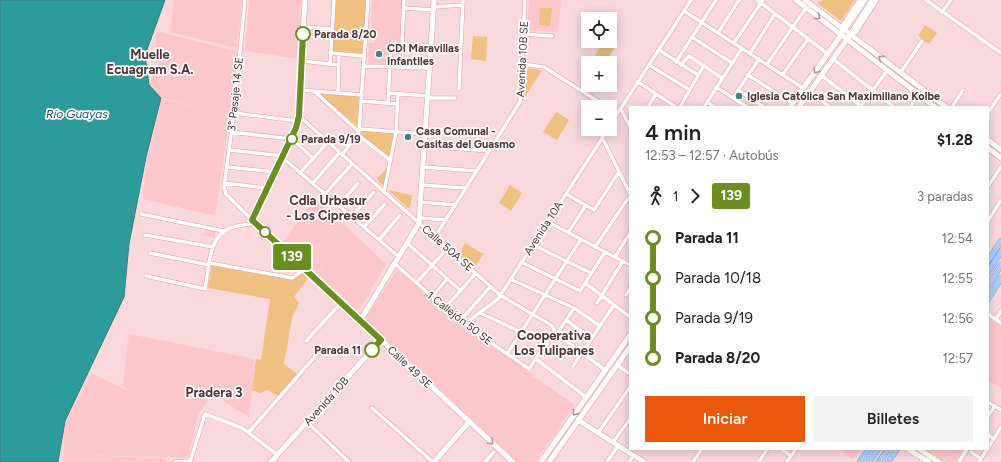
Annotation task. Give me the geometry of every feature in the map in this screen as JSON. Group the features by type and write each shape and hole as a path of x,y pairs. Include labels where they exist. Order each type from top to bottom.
{"main road":[{"path":"989,256 1001,241"},
{"path":"989,270 1001,252"},
{"path":"989,284 1001,265"},
{"path":"989,297 1001,278"},
{"path":"860,462 867,450"},
{"path":"869,462 877,450"},
{"path":"879,462 887,450"},
{"path":"888,462 896,450"}],"street":[{"name":"3° Pasaje 14 SE","path":"224,186 234,113 244,0"},
{"path":"141,214 223,231 254,221 267,188 292,139 298,118 305,0"},
{"path":"330,64 334,0"},
{"path":"313,183 359,132 368,0"},
{"path":"402,43 404,0"},
{"path":"360,321 407,243 419,220 429,97 434,0"},
{"path":"459,89 463,0"},
{"name":"Avenida 10B SE","path":"435,237 520,102 525,0"},
{"path":"618,114 691,0"},
{"path":"676,62 716,0"},
{"path":"718,33 739,0"},
{"path":"757,0 762,1 775,14 828,54"},
{"path":"796,0 841,35 849,37 901,72 945,106"},
{"path":"806,1 813,0"},
{"path":"844,30 844,23 860,0"},
{"path":"748,75 791,105 865,0"},
{"path":"800,106 849,37 872,0"},
{"path":"849,37 856,31 876,0"},
{"path":"926,0 1001,53"},
{"path":"942,12 951,0"},
{"path":"734,43 762,1"},
{"path":"806,1 844,30 849,37 887,71 934,106"},
{"path":"404,8 433,8 463,5"},
{"path":"767,64 806,8"},
{"path":"684,11 803,88"},
{"path":"750,53 775,14"},
{"path":"304,27 332,29"},
{"path":"523,34 552,36"},
{"path":"692,37 732,63"},
{"path":"783,74 808,39"},
{"path":"901,72 922,41"},
{"path":"388,103 391,45 402,43 432,46"},
{"path":"705,106 742,48"},
{"path":"659,50 698,75"},
{"path":"330,53 364,56"},
{"path":"338,93 339,54"},
{"path":"682,65 687,56 722,78"},
{"path":"733,98 758,59"},
{"path":"833,59 893,106"},
{"path":"302,61 338,65"},
{"path":"522,64 544,68 596,100"},
{"path":"649,65 690,90"},
{"path":"364,66 390,68 430,68"},
{"path":"681,106 703,66"},
{"path":"862,106 887,71"},
{"path":"822,75 860,106"},
{"path":"638,82 674,106"},
{"path":"716,87 745,106"},
{"path":"300,90 362,95"},
{"path":"738,90 762,106"},
{"path":"953,106 963,90"},
{"path":"314,91 390,160"},
{"path":"809,92 829,106"},
{"path":"389,93 454,98"},
{"path":"384,192 396,132 398,94"},
{"path":"649,106 656,94"},
{"path":"911,106 919,95"},
{"path":"989,112 1000,95"},
{"path":"362,101 398,104"},
{"path":"707,102 713,106"},
{"path":"621,108 629,126"},
{"path":"234,113 298,118"},
{"name":"Calle 50A SE","path":"298,118 419,220 435,237 500,295 551,325 556,332 605,370"},
{"path":"231,132 292,139 313,158"},
{"path":"359,132 426,134"},
{"path":"602,137 629,192"},
{"name":"Avenida 10A","path":"470,320 498,299 602,137"},
{"path":"989,141 1001,150"},
{"path":"300,173 328,142"},
{"path":"425,146 490,151"},
{"path":"989,149 1001,158"},
{"path":"229,150 283,157 398,256"},
{"path":"325,194 352,164"},
{"path":"423,166 477,171"},
{"path":"226,167 276,172"},
{"path":"990,181 1001,167"},
{"path":"566,194 594,210 619,172"},
{"path":"339,205 358,183"},
{"path":"421,185 466,188"},
{"path":"224,186 267,188"},
{"name":"Calle 49 SE","path":"224,186 226,194 305,270 513,462"},
{"path":"352,216 374,192"},
{"path":"596,247 629,199"},
{"path":"989,219 1001,200"},
{"path":"420,202 455,205"},
{"path":"364,227 385,204"},
{"path":"568,232 586,205"},
{"path":"379,240 400,215"},
{"path":"419,220 446,220"},
{"path":"548,222 629,264"},
{"path":"146,276 205,289 213,247 223,231"},
{"path":"146,235 213,247"},
{"path":"615,257 629,235"},
{"path":"507,354 581,239"},
{"path":"407,243 460,290"},
{"path":"533,245 566,262 592,273"},
{"path":"416,282 448,248"},
{"path":"521,262 580,291 605,252"},
{"path":"150,253 292,278 305,270"},
{"path":"597,304 623,261"},
{"name":"1 Callejón 50 SE","path":"394,263 460,321 507,354 530,369 536,359"},
{"path":"445,308 476,273"},
{"path":"432,296 447,279"},
{"path":"510,279 574,308 600,326"},
{"path":"585,283 629,316"},
{"path":"460,321 491,286"},
{"path":"626,294 629,290"},
{"path":"306,341 341,303"},
{"path":"572,366 614,305"},
{"path":"574,308 536,359 586,397"},
{"path":"996,319 1001,311"},
{"path":"480,313 520,334 546,344"},
{"path":"989,315 1001,323"},
{"path":"566,320 591,338"},
{"path":"540,462 629,336"},
{"name":"Avenida 10B","path":"271,462 381,340"},
{"path":"549,462 629,348"},
{"path":"249,432 318,353"},
{"path":"617,365 629,373"},
{"path":"598,433 629,388"},
{"path":"989,403 1001,410"},
{"path":"989,415 995,406"},
{"path":"372,408 434,462 469,422"},
{"path":"175,462 190,462 205,414 249,432 278,455"},
{"path":"578,420 644,462"},
{"path":"607,462 629,421"},
{"path":"308,422 349,462"},
{"path":"989,446 1001,427"},
{"path":"989,436 994,439"},
{"path":"625,450 629,447"},
{"path":"693,462 701,450"},
{"path":"759,462 766,450"},
{"path":"782,450 791,456"},
{"path":"788,462 795,450"},
{"path":"910,450 929,462"},
{"path":"921,450 939,462"},
{"path":"960,462 969,451 980,460 987,450"},
{"path":"485,462 494,452"},
{"path":"629,462 634,456"}],"shaded area":[{"path":"174,0 242,0 237,48 170,32"},
{"path":"249,0 301,0 298,59 245,51"},
{"path":"336,0 367,0 363,54 332,51"},
{"path":"372,0 403,0 401,40 391,40 390,67 368,65 369,43 374,43 375,32 371,31"},
{"path":"529,0 561,0 558,32 527,30"},
{"path":"824,0 855,0 841,21 817,3"},
{"path":"540,8 552,8 550,26 539,25"},
{"path":"925,25 937,33 929,44 918,36"},
{"path":"156,31 239,52 230,114 148,95 155,58"},
{"path":"473,36 487,37 486,61 471,59"},
{"path":"600,48 614,48 609,56 595,56"},
{"path":"523,68 542,70 522,102"},
{"path":"317,92 359,96 357,126"},
{"path":"747,98 759,106 746,106 743,104"},
{"path":"162,99 230,114 215,216 143,199 147,154 149,154"},
{"path":"556,112 569,120 557,140 543,132"},
{"path":"361,130 394,133 390,158 360,135"},
{"path":"387,168 384,187 377,179"},
{"path":"510,185 522,193 511,211 499,203"},
{"path":"388,190 412,195 410,207 408,208"},
{"path":"315,197 386,264 358,311 317,273 343,244 317,272 283,242"},
{"path":"205,228 216,231 214,238 204,235"},
{"path":"465,243 483,254 474,269 459,255"},
{"path":"212,264 292,278 303,271 309,277 294,297 299,303 292,318 284,364 297,374 278,396 267,390 260,393 252,390 256,359 261,360 270,299 208,288"},
{"path":"397,270 455,320 444,333 456,320 533,375 529,381 533,376 575,405 535,462 516,462 416,366 364,320"},
{"path":"989,319 1001,326 1001,388 989,381"},
{"path":"129,334 255,359 249,417 212,394 198,415 188,458 82,455 166,459 166,462 64,462 63,429 91,373 130,392 123,386"},
{"path":"840,450 859,450 853,459"},
{"path":"927,450 962,450 955,462 946,462"}],"water":[{"name":"Río Guayas","path":"0,0 165,0 145,55 149,85 161,98 146,157 129,244 124,297 65,421 58,462 0,462"}],"bus line":[{"name":"139","path":"303,34 298,121 292,139 252,220 381,340 372,350"}],"place":[{"name":"Parada 8/20","path":"303,34"},
{"name":"CDI Maravillas Infantiles","path":"379,54"},
{"name":"Iglesia Católica San Maximiliano Kolbe","path":"739,96"},
{"name":"Casa Comunal - Casitas del Guasmo","path":"408,137"},
{"name":"Parada 9/19","path":"292,139"},
{"name":"Parada 11","path":"372,350"}],"district":[{"name":"Muelle Ecuagram S.A.","path":"150,62"},
{"name":"Cdla Urbasur - Los Cipreses","path":"328,208"},
{"name":"Cooperativa Los Tulipanes","path":"554,342"},
{"name":"Pradera 3","path":"214,392"}]}
